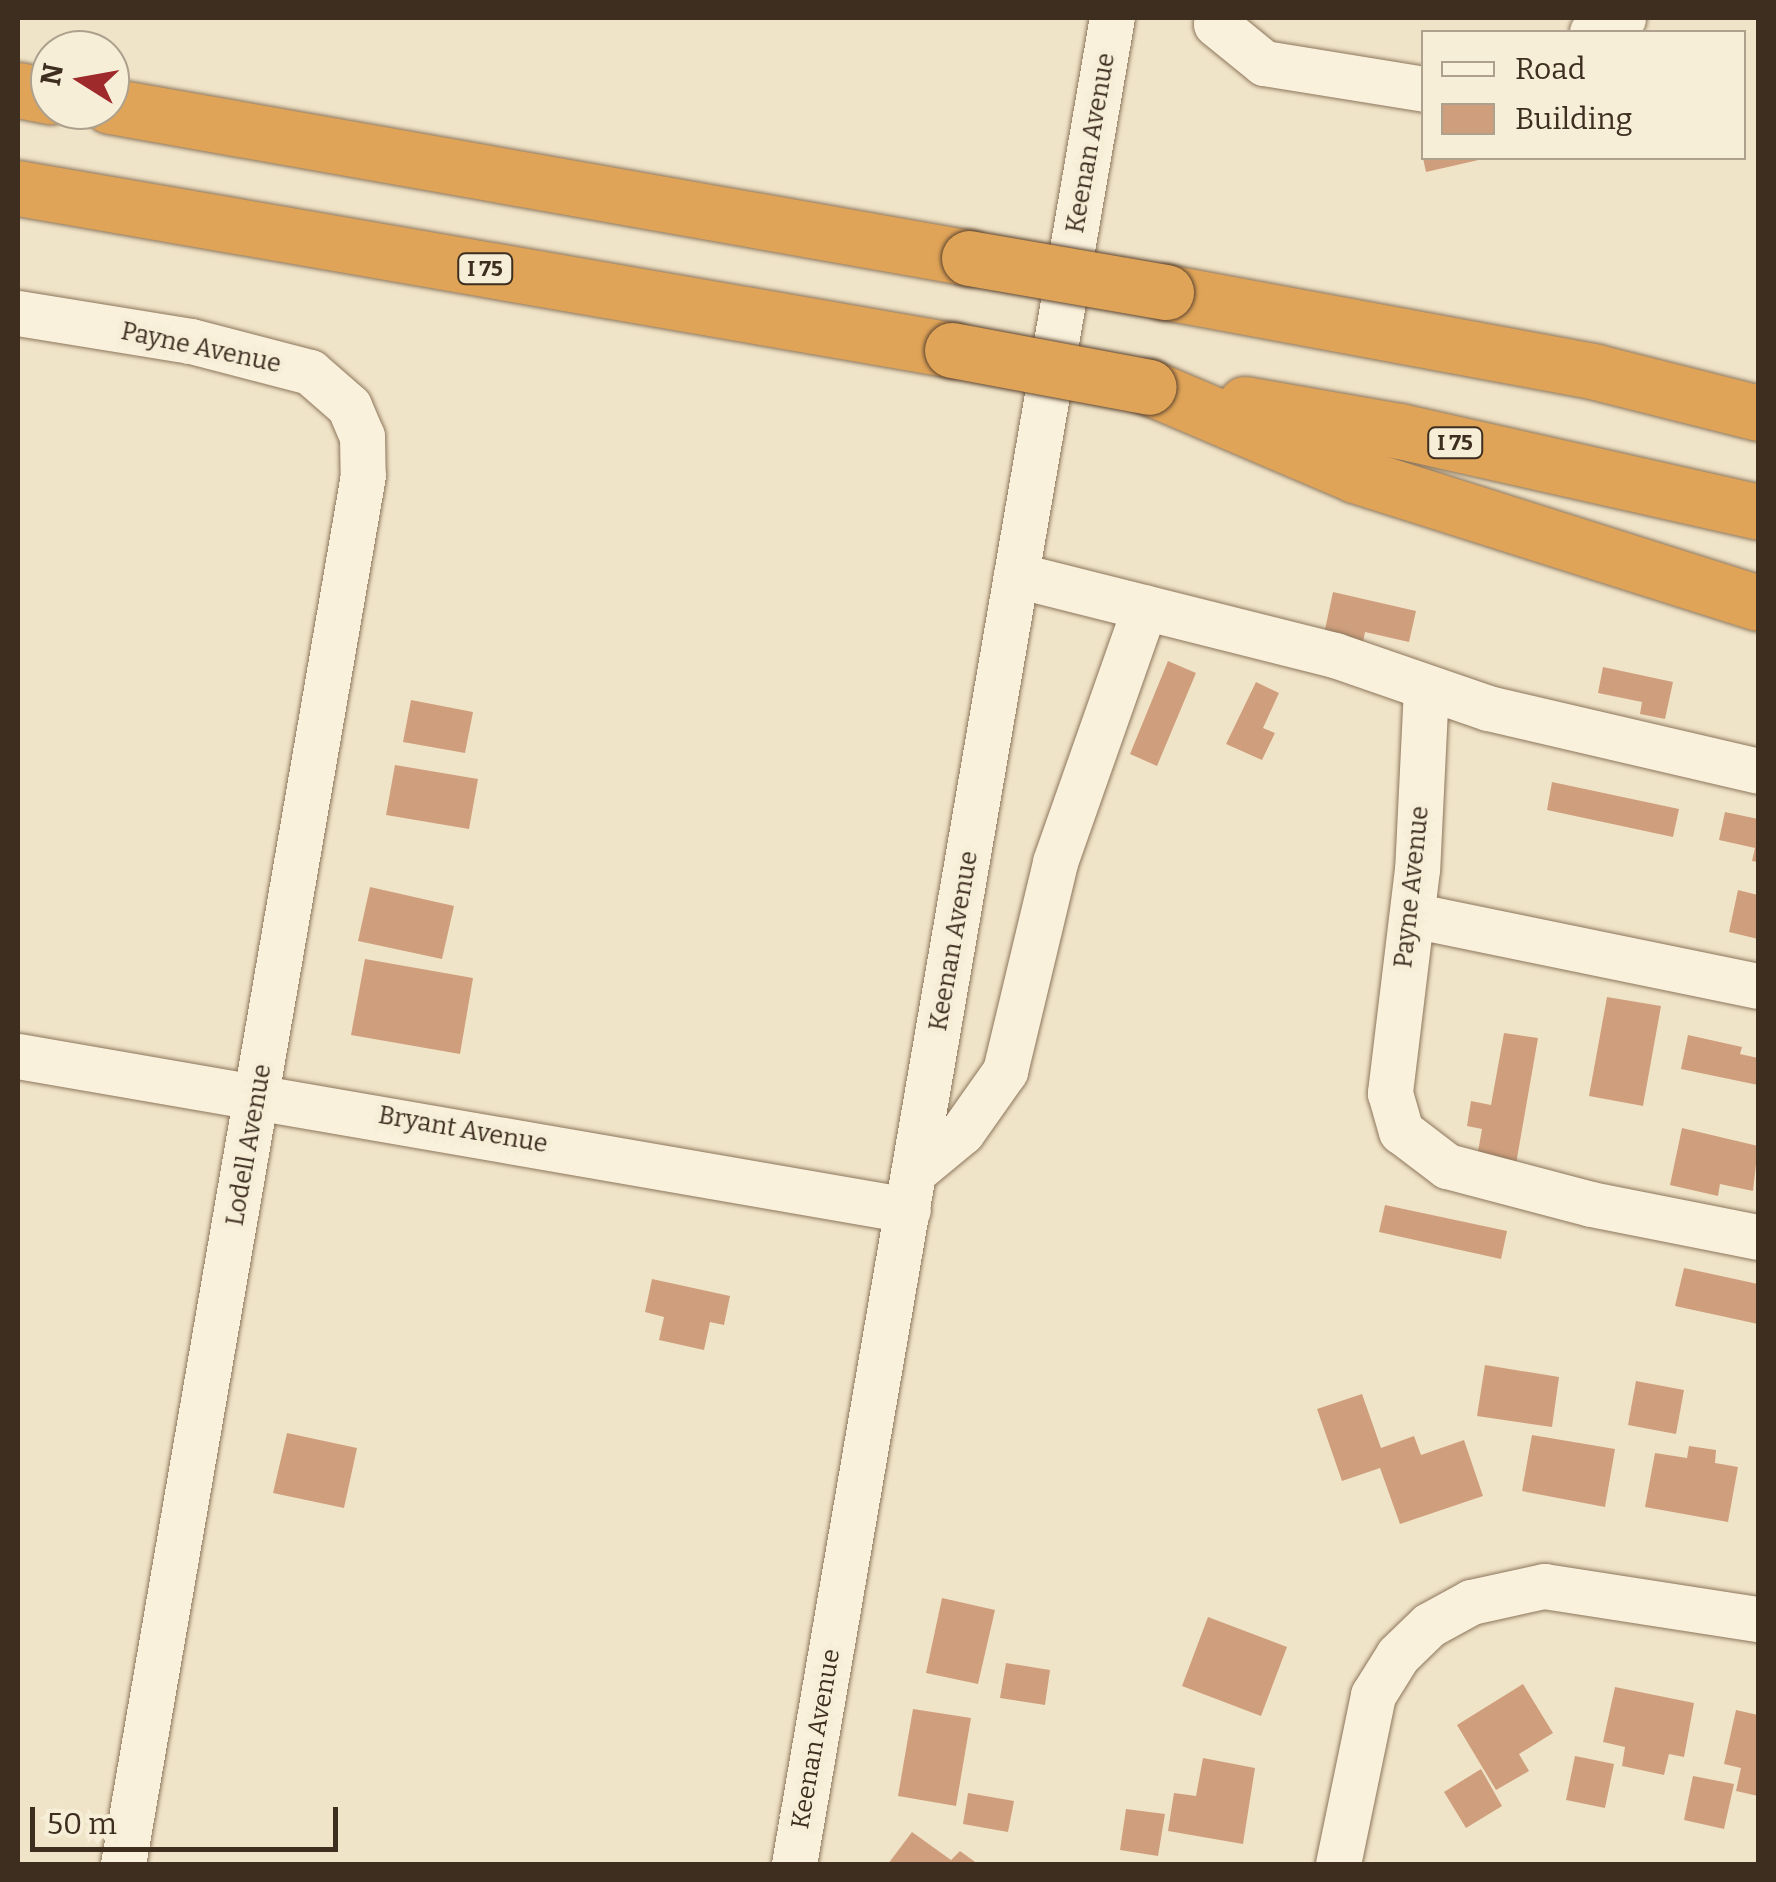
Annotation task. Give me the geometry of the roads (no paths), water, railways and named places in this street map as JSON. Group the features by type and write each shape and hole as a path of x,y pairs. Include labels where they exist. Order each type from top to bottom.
{"highway":[{"path":"130,110 1596,372 1758,413"},
{"name":"I 75","path":"18,188 1400,431 1758,512"},
{"path":"1149,386 1355,474 1758,604"}],"street":[{"name":"Keenan Avenue","path":"794,1864 1112,18"},
{"path":"1218,18 1216,24 1264,63 1421,89"},
{"path":"1596,30 1623,18"},
{"name":"Payne Avenue","path":"18,313 190,341 310,372 350,406 357,426"},
{"name":"Lodell Avenue","path":"124,1864 363,475 357,426"},
{"path":"1016,575 1335,654 1426,688 1758,771"},
{"path":"912,1190 962,1132 1005,1071 1055,862 1146,608"},
{"name":"Payne Avenue","path":"1426,688 1412,915 1390,1093 1400,1131 1417,1148 1447,1166 1591,1204 1758,1237"},
{"path":"1412,915 1758,986"},
{"name":"Bryant Avenue","path":"18,1056 912,1190"},
{"path":"1338,1864 1373,1695 1398,1655 1429,1625 1471,1602 1544,1586 1758,1619"}]}
